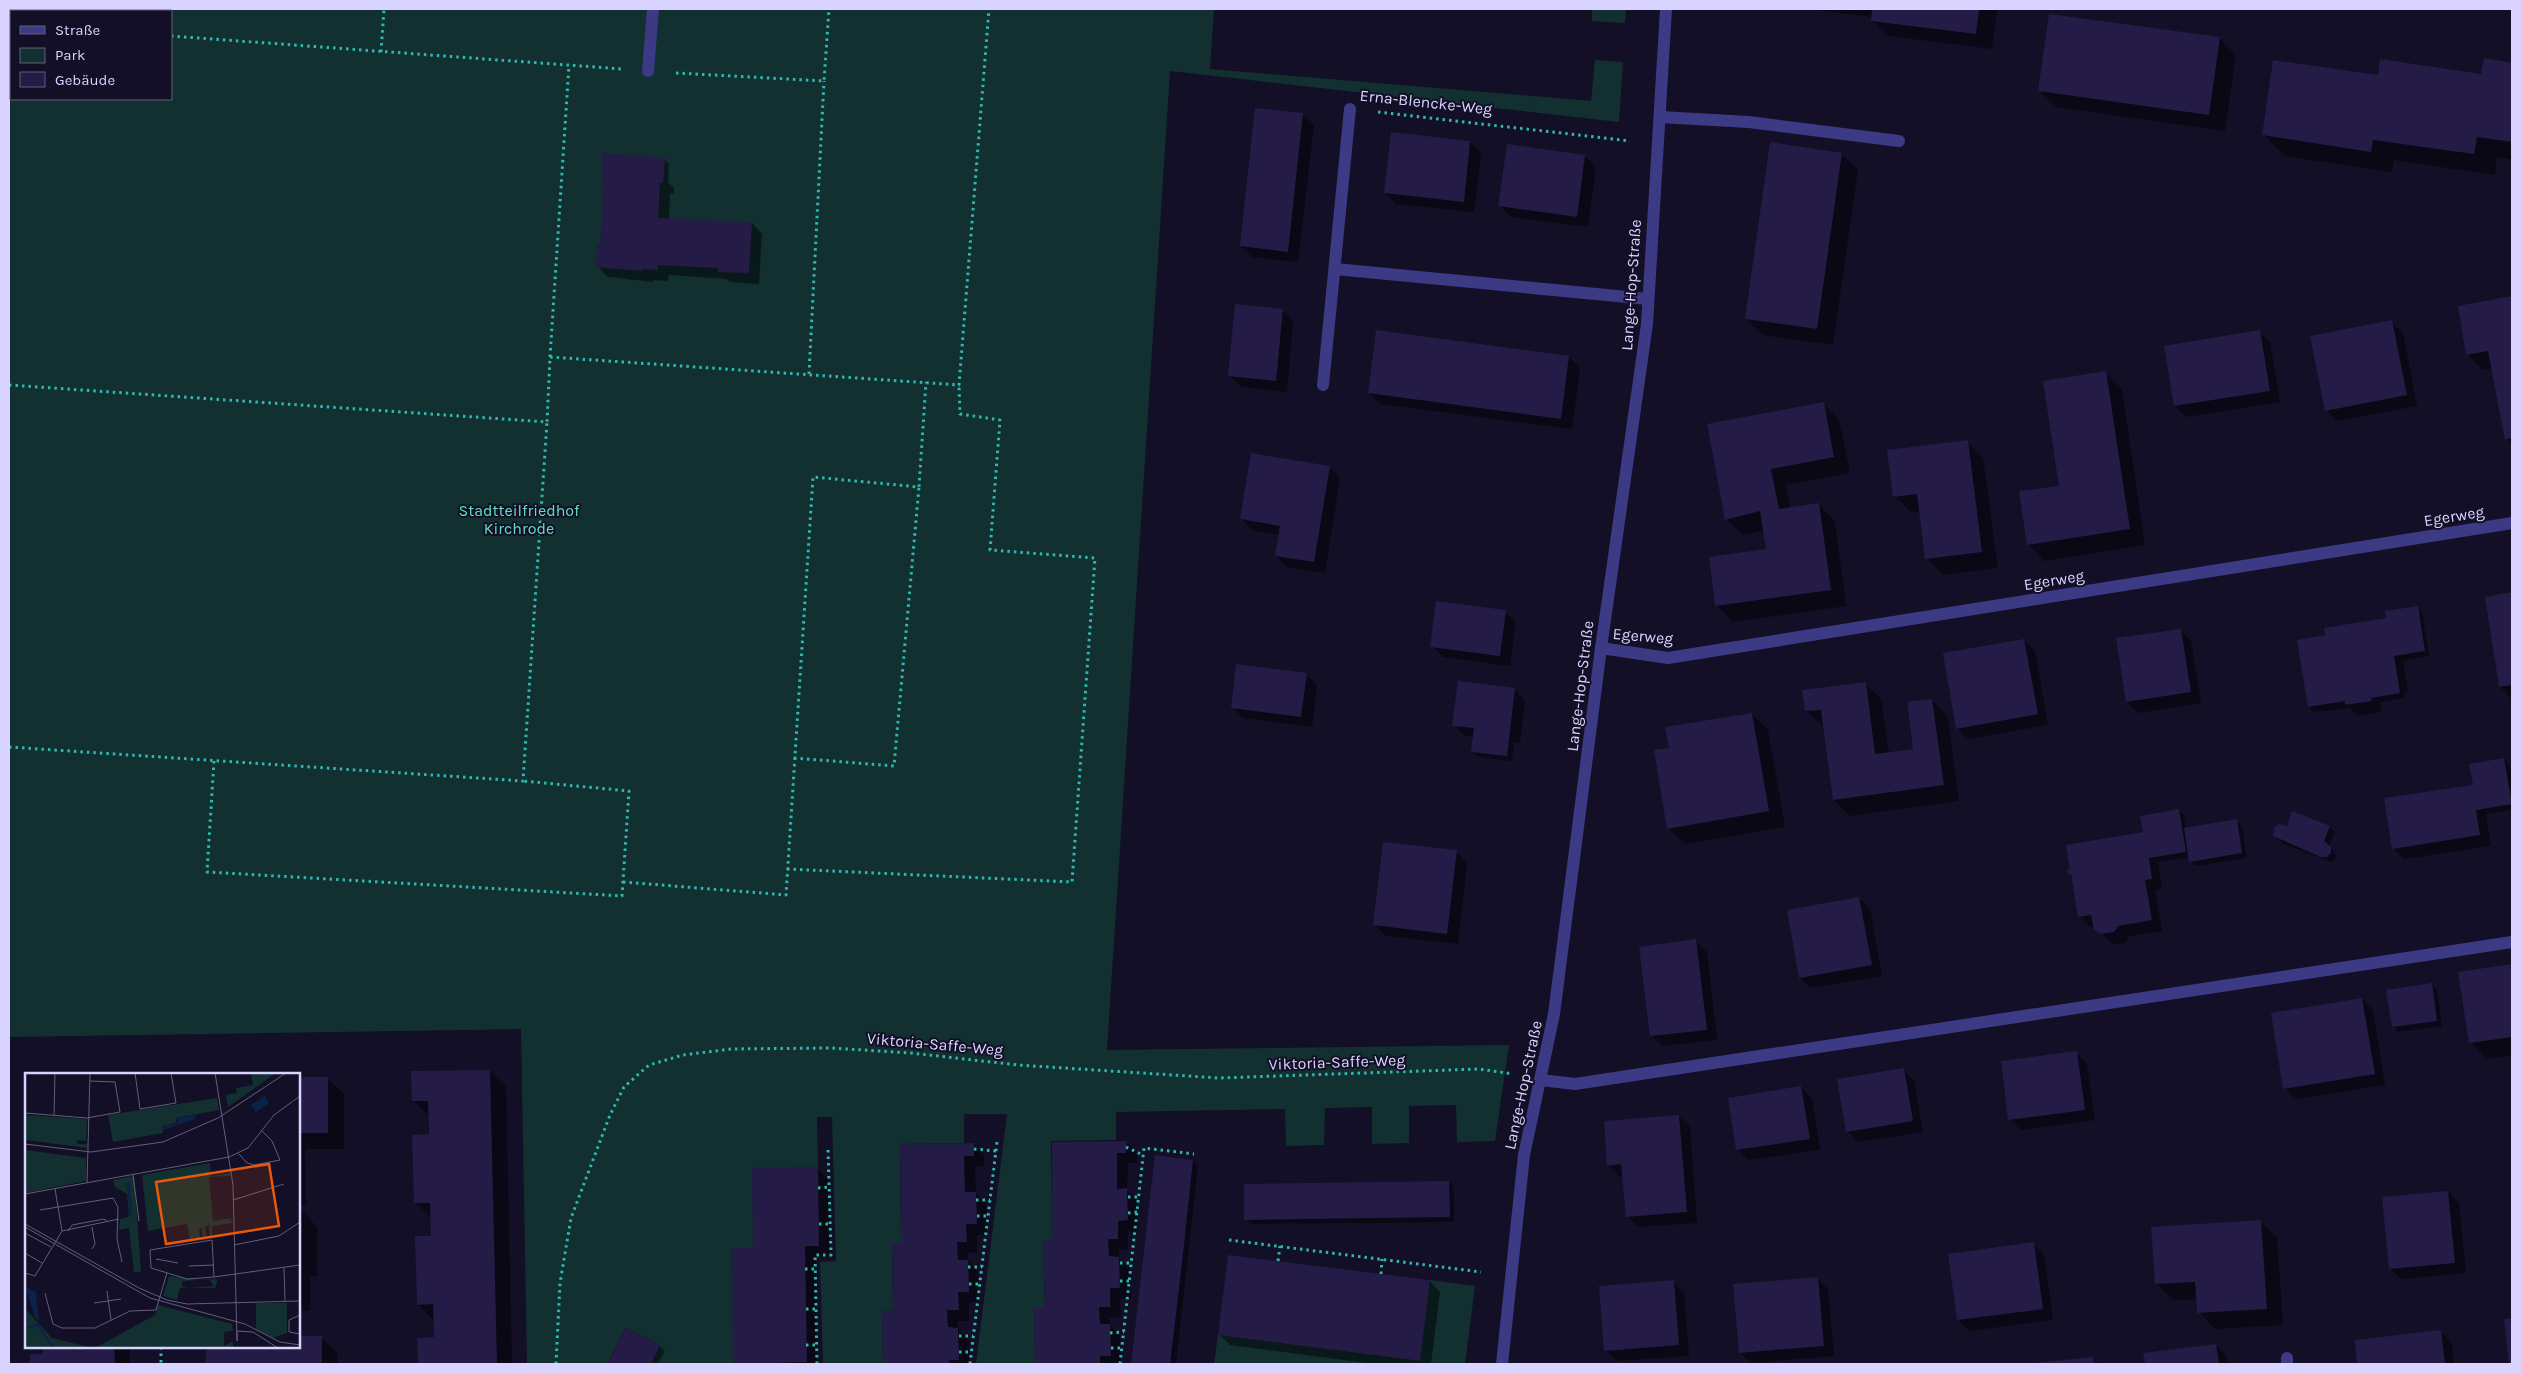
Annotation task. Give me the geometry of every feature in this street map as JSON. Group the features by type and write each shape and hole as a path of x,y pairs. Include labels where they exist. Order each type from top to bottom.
{"street":[{"path":"648,71 653,9"},
{"name":"Lange-Hop-Straße","path":"1502,1364 1524,1155 1554,1014 1601,648 1647,324 1666,9"},
{"name":"Erna-Blencke-Weg","path":"1323,385 1350,109"},
{"path":"1660,117 1748,122 1898,142"},
{"path":"1335,269 1648,299"},
{"name":"Egerweg","path":"1601,648 1668,658 2512,523"},
{"path":"1540,1080 1575,1084 2512,942"}],"path":[{"path":"381,52 384,9"},
{"path":"809,374 829,9"},
{"path":"787,869 1072,882 1095,558 990,550 1000,420 960,414 959,385 989,9"},
{"path":"172,36 648,71 824,81"},
{"path":"523,782 569,65"},
{"name":"Erna-Blencke-Weg","path":"1350,109 1657,144"},
{"path":"550,357 959,385"},
{"path":"794,758 894,766 926,382"},
{"path":"9,385 547,422"},
{"path":"623,882 786,895 812,477 918,487"},
{"path":"9,747 214,760 629,791 622,896 207,872 214,760"},
{"name":"Viktoria-Saffe-Weg","path":"556,1364 560,1283 566,1246 571,1218 592,1157 624,1087 649,1065 683,1055 731,1049 830,1048 911,1053 1047,1067 1219,1078 1478,1069 1540,1080"},
{"path":"970,1364 997,1142"},
{"path":"1126,1147 1143,1155"},
{"path":"817,1364 815,1255 831,1255 828,1148"},
{"path":"1120,1364 1144,1148 1194,1154"},
{"path":"974,1149 996,1151"},
{"path":"818,1188 829,1187"},
{"path":"1128,1197 1138,1197"},
{"path":"976,1200 990,1200"},
{"path":"1128,1213 1137,1212"},
{"path":"976,1216 988,1216"},
{"path":"819,1224 830,1224"},
{"path":"1229,1240 1481,1272"},
{"path":"1278,1261 1280,1246"},
{"path":"1381,1274 1382,1259"},
{"path":"1120,1263 1131,1263"},
{"path":"968,1267 982,1267"},
{"path":"806,1270 816,1269"},
{"path":"1120,1281 1129,1281"},
{"path":"969,1284 980,1284"},
{"path":"806,1309 816,1309"},
{"path":"1110,1333 1124,1332"},
{"path":"959,1336 974,1336"},
{"path":"806,1345 817,1345"},
{"path":"161,1348 161,1364"},
{"path":"1111,1348 1122,1348"},
{"path":"959,1352 971,1352"}],"green space":[{"name":"Stadtteilfriedhof Kirchrode","path":"9,9 1214,9 1210,69 1591,101 1595,60 1623,62 1619,122 1170,71 1107,1050 1509,1045 1495,1141 1457,1142 1456,1105 1409,1106 1409,1143 1372,1144 1372,1107 1325,1108 1324,1145 1286,1146 1285,1109 1116,1112 1116,1140 1051,1141 1052,1240 1043,1241 1045,1308 1034,1309 1035,1364 976,1364 1007,1114 964,1114 964,1143 900,1144 901,1243 892,1244 893,1311 882,1312 883,1364 823,1364 820,1262 836,1261 832,1117 817,1117 818,1167 753,1248 732,1248 744,1364 651,1364 660,1345 625,1328 607,1364 527,1364 521,1029 9,1037"},
{"path":"1592,9 1626,9 1625,23 1592,21"},
{"path":"1430,1280 1475,1286 1465,1364 1214,1364 1218,1335 1419,1361"}],"building":[{"path":"1872,9 1979,9 1976,34 1871,21"},
{"path":"2049,14 2220,37 2209,115 2038,91"},
{"path":"2484,58 2512,63 2512,142 2477,137 2474,154 2373,140 2371,152 2262,135 2273,60 2378,75 2380,59 2481,74"},
{"path":"1255,108 1303,113 1288,252 1240,246"},
{"path":"1391,132 1470,141 1464,202 1384,193"},
{"path":"1770,142 1842,153 1817,329 1745,319"},
{"path":"1507,144 1585,155 1577,217 1498,206"},
{"path":"602,153 665,158 663,183 660,183 658,218 752,222 749,273 718,272 718,268 658,265 658,270 642,269 642,271 596,267 597,244 600,245 604,179 601,179"},
{"path":"2512,296 2512,438 2505,440 2488,351 2466,355 2458,306"},
{"path":"1235,304 1283,309 1276,381 1228,376"},
{"path":"2392,320 2407,395 2325,411 2310,336"},
{"path":"1376,330 1569,356 1561,419 1368,393"},
{"path":"2260,330 2270,391 2174,406 2164,346"},
{"path":"2106,371 2130,529 2027,545 2019,491 2059,486 2043,381"},
{"path":"1824,402 1834,457 1771,469 1779,509 1819,503 1831,590 1715,606 1709,557 1766,549 1760,511 1725,520 1707,424"},
{"path":"1968,440 1982,552 1925,559 1917,494 1893,497 1887,450"},
{"path":"1251,453 1330,466 1314,562 1275,556 1280,526 1240,519"},
{"path":"2512,592 2512,685 2499,687 2485,597"},
{"path":"1436,601 1506,610 1500,656 1430,647"},
{"path":"2418,606 2425,651 2394,656 2400,693 2371,698 2372,701 2345,705 2345,701 2308,707 2297,640 2325,635 2324,628 2386,618 2385,611"},
{"path":"2181,629 2191,692 2126,702 2116,638"},
{"path":"2024,639 2038,714 1956,729 1943,653"},
{"path":"1236,664 1307,673 1301,717 1231,708"},
{"path":"1458,681 1515,688 1507,756 1471,752 1474,728 1452,726"},
{"path":"1866,682 1875,754 1913,749 1907,702 1932,699 1944,785 1833,800 1821,710 1805,711 1802,690"},
{"path":"1752,713 1769,811 1667,829 1654,750 1669,748 1665,727"},
{"path":"2504,758 2512,804 2476,810 2480,835 2392,849 2384,798 2473,785 2469,764"},
{"path":"2179,809 2186,852 2149,858 2152,879 2145,880 2152,920 2118,926 2114,932 2100,934 2094,930 2091,915 2078,917 2071,874 2068,875 2067,869 2070,869 2066,845 2143,832 2140,816"},
{"path":"2292,811 2330,826 2324,841 2331,847 2331,853 2327,857 2321,857 2273,836 2274,828 2279,824 2287,826"},
{"path":"2237,819 2242,853 2189,862 2184,828"},
{"path":"1383,842 1457,850 1447,934 1373,925"},
{"path":"1859,897 1872,965 1799,978 1787,910"},
{"path":"1696,939 1707,1030 1650,1036 1639,947"},
{"path":"2512,964 2512,1037 2469,1043 2458,972"},
{"path":"2432,983 2437,1021 2392,1027 2386,990"},
{"path":"2362,998 2375,1074 2283,1089 2271,1013"},
{"path":"2077,1051 2085,1110 2008,1120 2001,1061"},
{"path":"1904,1068 1913,1121 1846,1132 1837,1079"},
{"path":"490,1070 497,1364 418,1364 417,1338 434,1337 433,1304 417,1305 415,1236 431,1236 430,1203 414,1203 412,1135 429,1134 428,1101 412,1101 411,1071"},
{"path":"300,1077 328,1077 328,1133 300,1133"},
{"path":"1801,1086 1810,1139 1736,1150 1728,1098"},
{"path":"1679,1115 1687,1212 1626,1217 1621,1164 1607,1166 1604,1121"},
{"path":"1127,1141 1126,1153 1117,1153 1117,1189 1127,1188 1128,1220 1118,1221 1118,1239 1108,1239 1109,1256 1119,1257 1120,1288 1110,1288 1110,1307 1099,1307 1100,1324 1110,1324 1111,1356 1100,1356 1100,1364 1035,1364 1034,1308 1045,1308 1043,1240 1052,1240 1052,1142"},
{"path":"974,1143 974,1156 964,1156 965,1192 976,1192 977,1224 966,1224 967,1242 957,1242 958,1260 968,1260 969,1292 958,1292 959,1310 947,1310 948,1327 958,1328 959,1360 949,1360 949,1364 883,1364 882,1312 893,1311 892,1244 901,1243 900,1144"},
{"path":"1155,1155 1193,1160 1182,1263 1170,1364 1131,1364"},
{"path":"818,1167 819,1246 805,1246 807,1362 733,1364 731,1248 753,1248 752,1168"},
{"path":"1449,1181 1450,1217 1244,1220 1244,1184"},
{"path":"2448,1191 2455,1263 2389,1269 2382,1197"},
{"path":"300,1209 301,1209 300,1260"},
{"path":"2261,1220 2267,1309 2197,1313 2195,1282 2155,1284 2151,1227"},
{"path":"2034,1242 2043,1309 1957,1320 1948,1254"},
{"path":"1228,1255 1430,1280 1420,1361 1218,1335"},
{"path":"1818,1277 1824,1346 1739,1353 1733,1284"},
{"path":"1674,1280 1679,1345 1604,1351 1599,1286"},
{"path":"2512,1318 2512,1364 2509,1364 2504,1319"},
{"path":"625,1328 660,1345 651,1364 608,1363"},
{"path":"2441,1330 2445,1364 2357,1364 2355,1340"},
{"path":"300,1336 322,1336 322,1364 206,1364 206,1348 300,1348"},
{"path":"2216,1344 2219,1364 2145,1364 2143,1353"},
{"path":"43,1348 114,1348 115,1364 30,1364 30,1354 43,1354"},
{"path":"2093,1357 2094,1364 2034,1364 2034,1363"}]}
